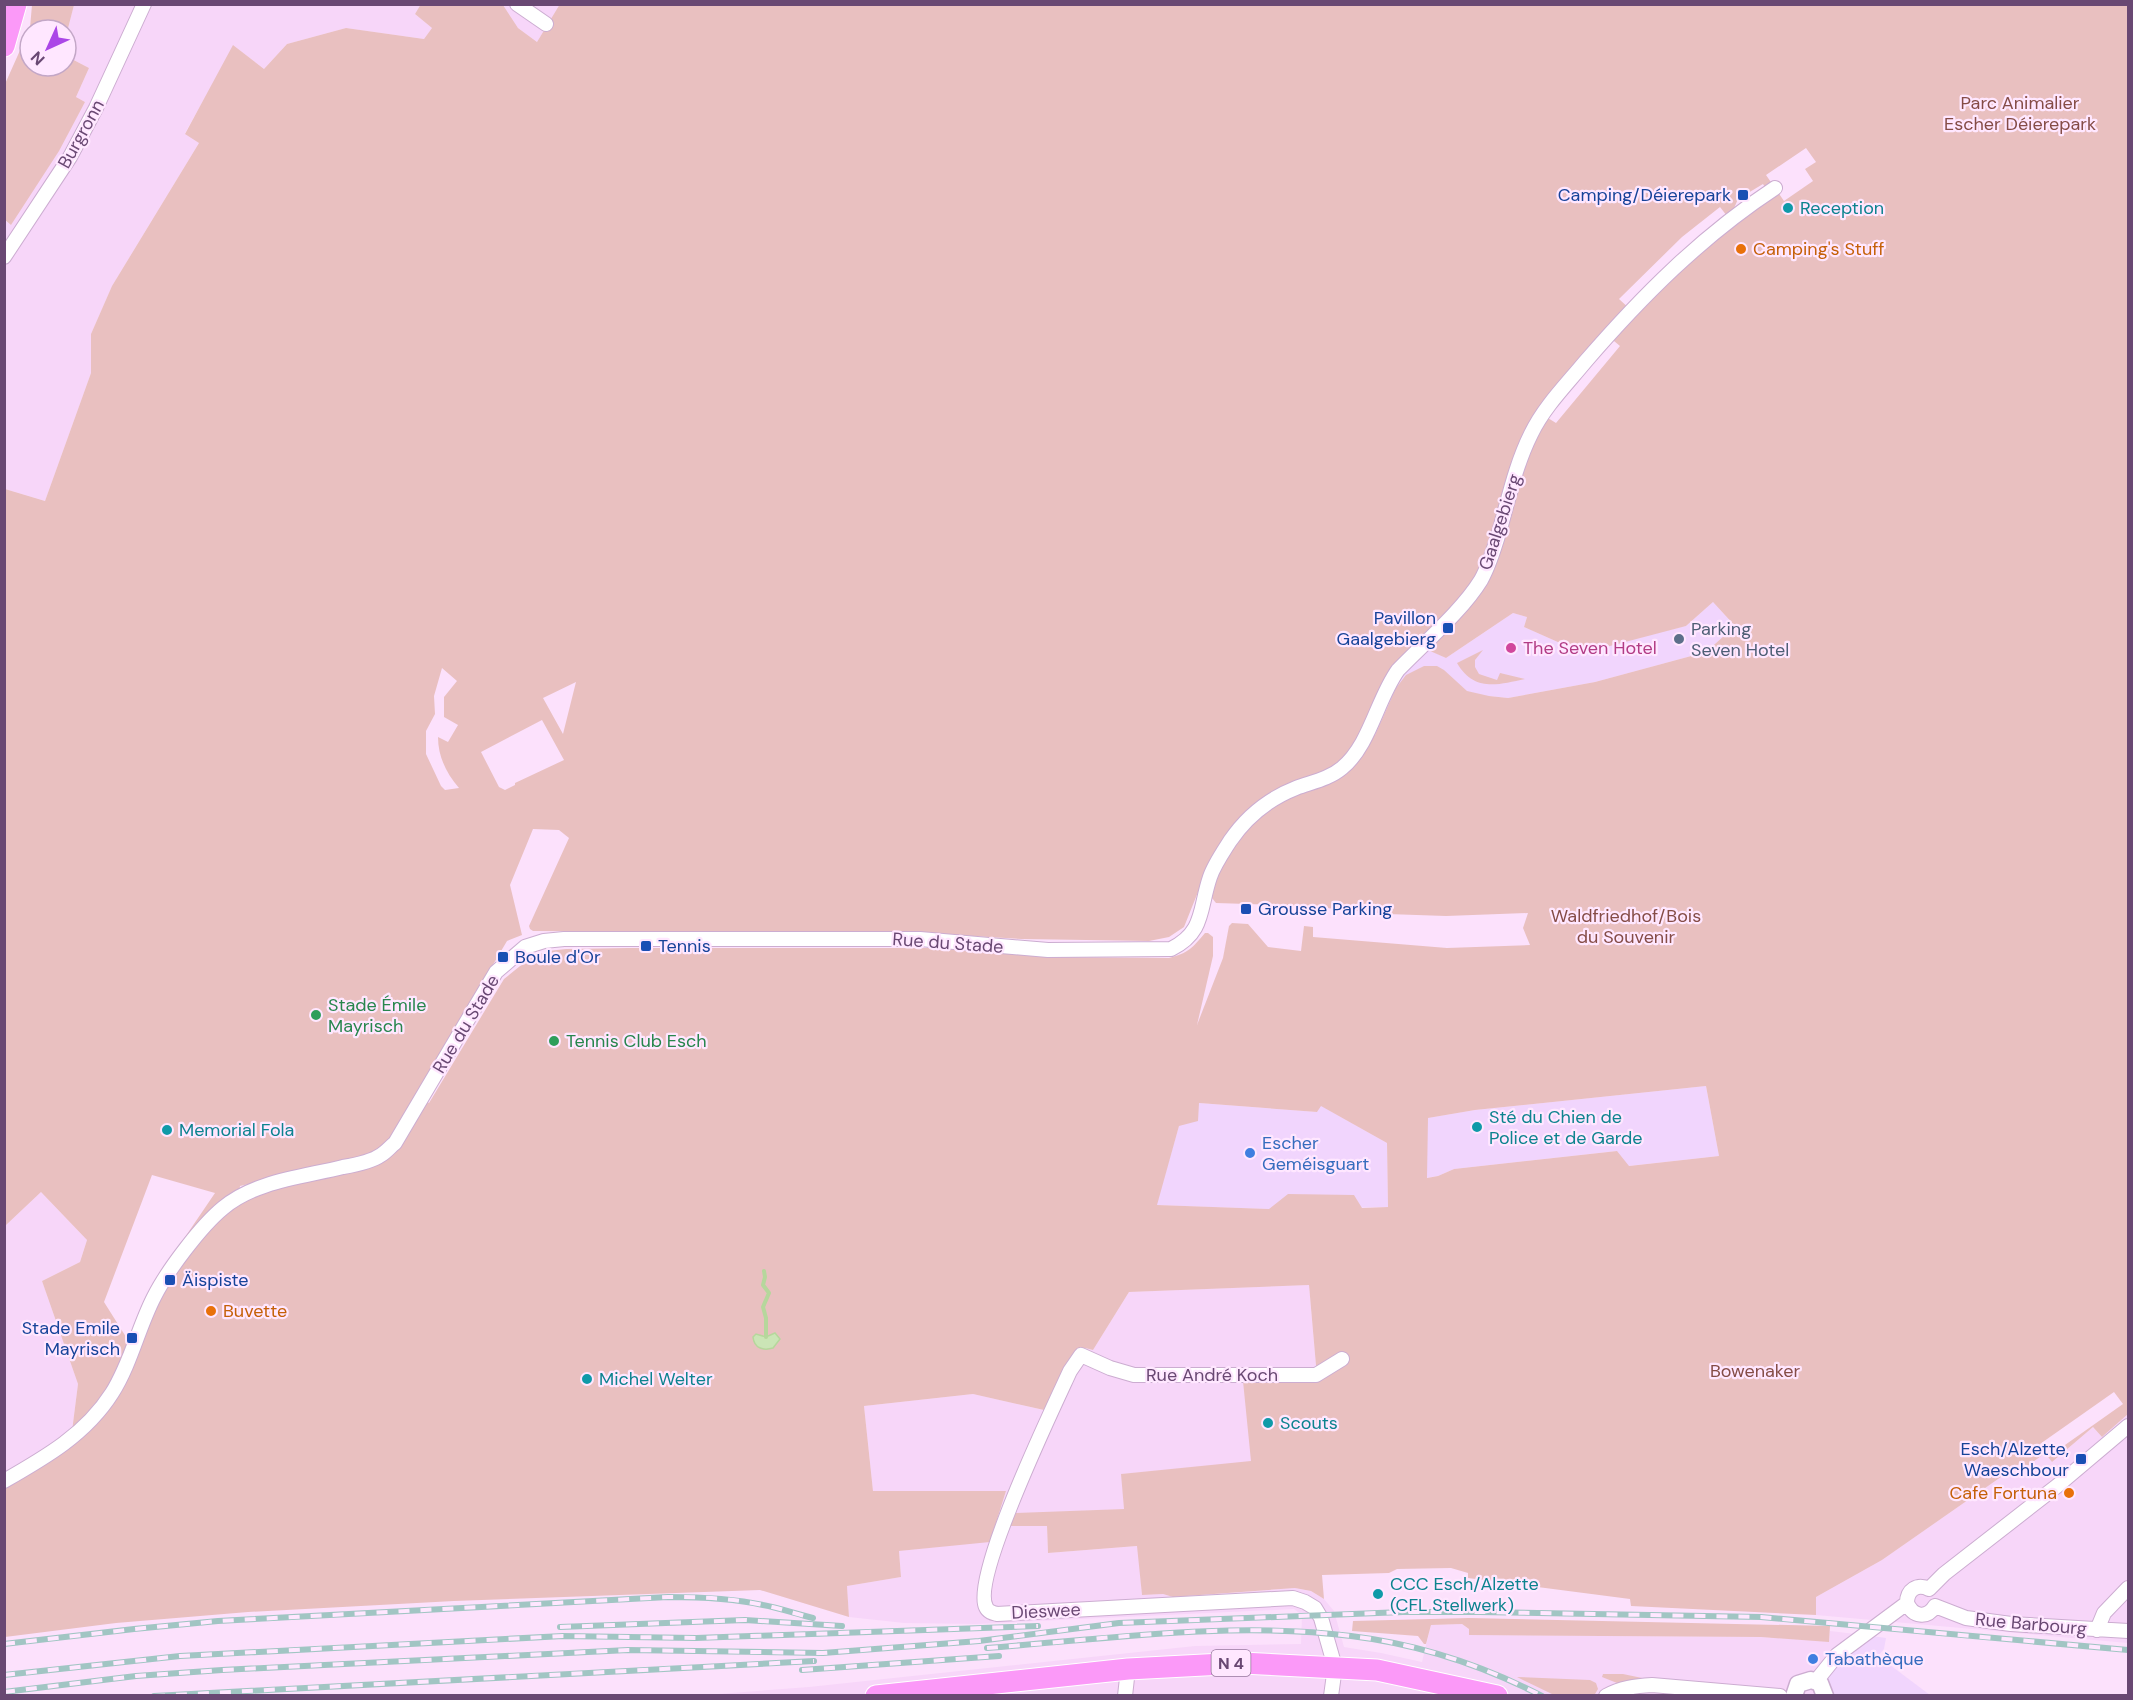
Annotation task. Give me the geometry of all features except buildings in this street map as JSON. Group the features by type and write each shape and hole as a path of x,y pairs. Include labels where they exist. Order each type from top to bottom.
{"main road":[{"path":"4,46 16,4"},
{"name":"N 4","path":"876,1695 1128,1669 1242,1663 1377,1670 1497,1695"}],"street":[{"name":"Burgronn","path":"4,257 70,157 96,108 144,4"},
{"path":"518,4 546,24"},
{"name":"Gaalgebierg","path":"1200,915 1211,873 1244,822 1258,808 1274,798 1327,777 1342,768 1355,755 1388,683 1469,597 1491,560 1518,466 1531,434 1548,406 1658,282 1721,226 1775,188"},
{"name":"Rue du Stade","path":"4,1481 51,1455 93,1418 125,1370 154,1296 168,1273 212,1218 224,1207 238,1197 260,1187 381,1156 394,1143 496,972 525,947 544,941 564,939 798,938 920,939 1048,950 1171,949 1185,942 1194,933 1200,915"},
{"name":"Rue André Koch","path":"1081,1355 1110,1368 1134,1375 1316,1375 1342,1359"},
{"name":"Dieswee","path":"1081,1355 1070,1371 1005,1518 988,1574 986,1606 990,1612 998,1614 1293,1598 1315,1608 1321,1618 1335,1667"},
{"path":"1929,1588 1935,1596 1935,1606 1929,1613 1920,1615 1912,1611 1907,1603 1911,1590 1920,1587 1929,1588 2128,1426"},
{"path":"2097,1630 2104,1613 2128,1588"},
{"path":"1816,1681 1837,1655 1907,1603"},
{"name":"Rue Barbourg","path":"1935,1606 1966,1618 2011,1624 2128,1631"},
{"path":"1331,1695 1335,1667"},
{"path":"1125,1695 1128,1669"},
{"path":"1794,1695 1796,1688 1802,1682 1816,1681 1823,1687 1825,1695"},
{"path":"1606,1695 1632,1686 1652,1685 1780,1695"}],"shaded area":[{"path":"74,5 421,5 415,14 432,28 424,39 346,28 287,44 264,69 234,46 185,133 199,143 112,286 91,334 91,373 45,501 5,489 4,220 11,225 85,102 76,97 89,68 78,62 78,18 71,18"},
{"path":"503,5 560,5 537,42 518,28"},
{"path":"1713,602 1735,626 1706,652 1595,682 1508,698 1489,696 1364,737 1388,683 1421,646 1446,658 1513,613 1527,617 1524,627 1578,651 1686,626"},
{"name":"Sté du Chien de Police et de Garde","path":"1706,1086 1719,1156 1628,1166 1616,1151 1454,1169 1426,1178 1427,1118 1475,1110"},
{"path":"1199,1103 1317,1112 1320,1105 1387,1143 1388,1207 1269,1209 1156,1205 1179,1126"},
{"path":"41,1192 87,1240 80,1262 42,1281 78,1384 71,1439 5,1481 5,1226"},
{"path":"1309,1285 1317,1378 1251,1462 1122,1474 1124,1509 1014,1514 1047,1526 1048,1553 1138,1546 1142,1595 1163,1594 1173,1597 1295,1588 1311,1591 1324,1599 1334,1611 1344,1647 1422,1662 1431,1625 1462,1624 1469,1629 1469,1635 1761,1637 1829,1641 1830,1631 1864,1635 1825,1695 692,1696 809,1687 1195,1646 1301,1644 1302,1615 1294,1609 976,1624 904,1623 849,1617 847,1586 901,1577 899,1551 990,1541 1006,1491 873,1491 864,1406 973,1394 1043,1410 1067,1368 1085,1348 1093,1350 1129,1292"},
{"path":"775,1333 780,1339 773,1348 760,1348 755,1344 753,1337 756,1334 766,1337"},
{"path":"2128,1414 2128,1643 1816,1615 1816,1597 1882,1560 2021,1463 2025,1468 2045,1453 2052,1462 2093,1427 2102,1437"},
{"path":"1864,1635 1886,1638 1884,1649 1878,1656 1930,1695 1825,1695 1829,1663"}],"green space":[{"path":"421,4 503,5 518,28 537,42 560,4 2128,5 2128,1414 2102,1437 2093,1427 2052,1462 2048,1457 2123,1404 2114,1392 2040,1444 2045,1453 2025,1468 2021,1463 1882,1560 1816,1597 1816,1615 1631,1606 1630,1599 1468,1578 1468,1573 1451,1568 1397,1569 1389,1573 1322,1575 1324,1599 1311,1591 1295,1588 1173,1597 1163,1594 1142,1595 1137,1546 1048,1553 1047,1526 1007,1526 1014,1513 1124,1509 1121,1474 1251,1461 1243,1381 1317,1377 1309,1285 1129,1292 1093,1350 1085,1348 1067,1368 1044,1410 973,1394 864,1406 873,1491 1006,1491 990,1542 899,1551 901,1577 847,1586 849,1617 760,1590 454,1601 248,1612 116,1623 5,1637 5,1481 71,1439 78,1384 42,1281 80,1262 87,1240 41,1192 5,1226 5,489 45,501 91,373 91,334 112,286 199,143 185,134 233,45 264,69 287,44 346,28 424,39 432,28 415,14","holes":["1806,148 1816,162 1805,169 1813,181 1784,201 1766,175","1763,184 1768,192 1631,310 1619,299 1682,237 1720,207 1727,216 1732,213 1738,199","1608,336 1620,346 1556,423 1543,415","1713,602 1735,626 1706,652 1595,682 1508,698 1467,691 1444,670 1437,666 1424,666 1406,675 1396,688 1375,735 1365,737 1398,670 1421,647 1446,658 1513,613 1527,617 1524,627 1578,651 1587,652 1686,626","442,668 457,681 444,697 444,717 458,725 448,742 438,737 438,744 444,764 459,788 445,790 441,786 426,754 426,731 435,714 434,696","576,682 563,734 543,698","542,720 564,760 505,790 499,787 481,752","533,829 559,830 569,838 529,926 533,931 922,933 1022,939 1149,941 1169,937 1184,927 1206,872 1216,877 1212,898 1216,903 1306,906 1387,914 1446,916 1528,913 1523,928 1530,945 1447,948 1313,937 1313,927 1304,926 1301,951 1268,947 1248,924 1232,923 1229,926 1223,958 1197,1025 1213,956 1213,937 1208,933 1205,933 1186,952 1169,958 1049,957 933,948 628,948 548,951 530,958 504,979 429,1103 421,1098 381,1156 238,1197 240,1186 362,1158 376,1152 391,1137 507,941 522,935 510,885","1706,1086 1719,1156 1629,1166 1617,1151 1454,1169 1427,1178 1428,1118 1475,1110","1199,1103 1317,1112 1321,1106 1387,1143 1388,1207 1362,1208 1354,1195 1288,1194 1269,1209 1157,1205 1179,1126 1198,1121","152,1175 215,1193 181,1243 180,1257 133,1348 104,1302"]},
{"path":"32,5 74,5 71,18 31,18"},
{"path":"18,55 18,78 78,78 78,62 89,68 76,97 85,102 59,151 11,225 5,220 5,84"},
{"path":"1483,650 1475,660 1475,667 1479,674 1497,680 1500,673 1525,679 1487,684 1471,679 1457,663"},
{"path":"1469,1618 1830,1626 1829,1642 1761,1637 1469,1635 1469,1629 1462,1624 1431,1625 1426,1644 1424,1644 1418,1636 1352,1631 1353,1621"},
{"path":"1603,1674 1623,1674 1643,1680 1622,1685 1602,1677"},
{"path":"1517,1677 1590,1680 1596,1683 1598,1689 1595,1694 1591,1695 1554,1695"}],"waterway":[{"path":"764,1271 763,1285 769,1293 763,1307 766,1318 766,1337"}],"railway":[{"path":"4,1644 218,1621 668,1597 739,1601 769,1606 813,1618"},
{"path":"4,1692 136,1676 222,1670 628,1650 823,1653 979,1641 1119,1623 1403,1612 1761,1617 2128,1650"},
{"path":"560,1627 745,1620 842,1626"},
{"path":"4,1675 180,1656 563,1636 696,1638 1038,1626"},
{"path":"987,1648 1169,1633 1261,1630 1306,1632 1351,1636 1425,1650 1496,1675 1542,1696"},
{"path":"802,1670 999,1656"},
{"path":"154,1696 814,1661"}],"place":[{"name":"Camping/Déierepark","path":"1743,195"},
{"name":"Reception","path":"1788,208"},
{"name":"Camping's Stuff","path":"1741,249"},
{"name":"Pavillon Gaalgebierg","path":"1448,628"},
{"name":"Parking Seven Hotel","path":"1679,639"},
{"name":"The Seven Hotel","path":"1511,648"},
{"name":"Grousse Parking","path":"1246,909"},
{"name":"Tennis","path":"646,946"},
{"name":"Boule d'Or","path":"503,957"},
{"name":"Stade Émile Mayrisch","path":"316,1015"},
{"name":"Tennis Club Esch","path":"554,1041"},
{"name":"Sté du Chien de Police et de Garde","path":"1477,1127"},
{"name":"Memorial Fola","path":"167,1130"},
{"name":"Escher Geméisguart","path":"1250,1153"},
{"name":"Äispiste","path":"170,1280"},
{"name":"Buvette","path":"211,1311"},
{"name":"Stade Emile Mayrisch","path":"132,1338"},
{"name":"Michel Welter","path":"587,1379"},
{"name":"Scouts","path":"1268,1423"},
{"name":"Esch/Alzette, Waeschbour","path":"2081,1459"},
{"name":"Cafe Fortuna","path":"2069,1493"},
{"name":"CCC Esch/Alzette (CFL Stellwerk)","path":"1378,1594"},
{"name":"Tabathèque","path":"1813,1659"}],"park label":[{"name":"Parc Animalier Escher Déierepark","path":"2020,113"},
{"name":"Waldfriedhof/Bois du Souvenir","path":"1626,926"},
{"name":"Bowenaker","path":"1755,1371"}]}
